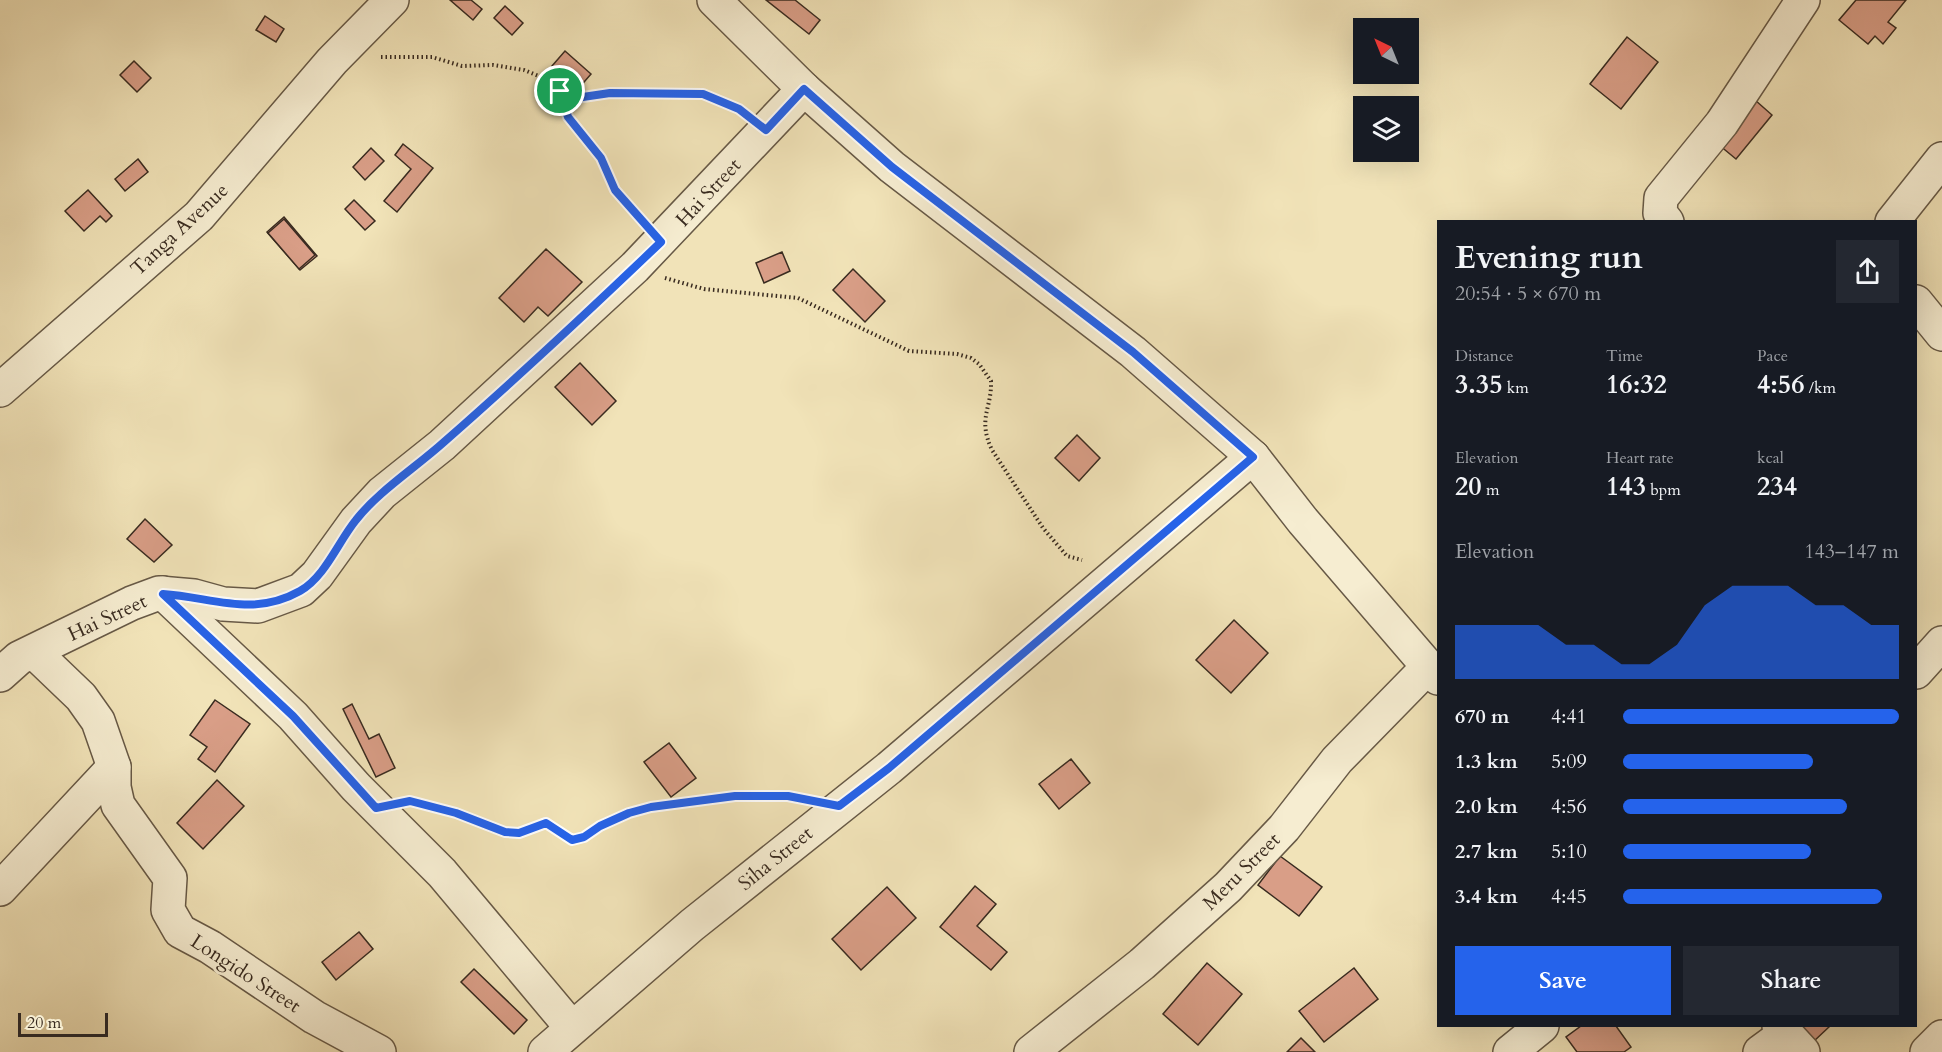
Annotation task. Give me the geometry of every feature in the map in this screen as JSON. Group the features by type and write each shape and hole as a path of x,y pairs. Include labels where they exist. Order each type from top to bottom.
{"street":[{"name":"Tanga Avenue","path":"0,390 199,216 332,61 392,0"},
{"path":"714,0 804,89 892,167 1133,352 1253,457 1433,672"},
{"path":"1665,220 1660,213 1661,198 1722,123 1803,0"},
{"name":"Hai Street","path":"0,675 20,658 34,651 132,603 163,594 194,596 223,604 258,606 301,590 317,575 356,520 382,494 508,386 635,267 804,89"},
{"path":"1894,220 1942,159"},
{"path":"1917,303 1942,334"},
{"name":"Siha Street","path":"545,1052 692,925 889,768 1253,457"},
{"path":"163,594 293,716 376,808 449,881 572,1029"},
{"path":"1917,671 1942,643"},
{"name":"Longido Street","path":"34,651 81,697 98,721 114,767 118,805 170,878 168,910 180,931 210,947 314,1017 379,1052"},
{"name":"Meru Street","path":"1031,1052 1142,964 1228,887 1284,828 1336,760 1433,672"},
{"path":"0,889 114,767"},
{"path":"1510,1052 1541,1027"},
{"path":"1927,1052 1942,1037"}],"path":[{"path":"379,57 432,57 462,66 493,65 524,70 541,76 560,91 576,98 610,93 703,94 739,109 766,130"},
{"path":"560,91 568,117 601,158 615,190 661,242"},
{"path":"635,267 684,285 798,298 909,351 957,354 971,358 979,364 991,381 985,413 988,440 1043,528 1072,559 1130,563"},
{"path":"376,808 410,801 456,813 505,832 519,833 546,823 572,840 584,837 600,826 629,813 651,807 735,796 788,796 839,806"}],"building":[{"path":"450,0 471,0 482,9 473,20"},
{"path":"766,0 795,0 820,20 809,34"},
{"path":"1856,0 1906,0 1888,22 1896,28 1883,44 1875,36 1868,44 1839,20"},
{"path":"505,6 523,23 512,35 494,18"},
{"path":"265,16 284,29 276,42 256,30"},
{"path":"1627,37 1658,62 1621,109 1590,84"},
{"path":"565,51 591,74 578,89 552,66"},
{"path":"134,61 151,78 137,92 120,75"},
{"path":"1755,100 1772,115 1736,159 1719,145"},
{"path":"403,144 433,168 397,212 384,201 411,169 395,155"},
{"path":"371,148 384,161 365,180 353,167"},
{"path":"138,159 148,172 125,191 115,179"},
{"path":"88,190 112,216 106,222 100,216 84,231 65,211"},
{"path":"354,200 375,221 365,230 345,209"},
{"path":"284,217 317,256 300,270 267,232"},
{"path":"284,219 315,255 299,269 268,233"},
{"path":"546,249 582,282 548,316 538,307 524,322 499,298"},
{"path":"782,252 790,271 764,283 756,263"},
{"path":"853,269 885,301 865,322 833,290"},
{"path":"580,363 616,401 592,425 555,387"},
{"path":"1077,435 1100,458 1079,481 1055,458"},
{"path":"145,519 172,545 154,562 127,539"},
{"path":"1234,620 1268,653 1231,693 1196,660"},
{"path":"215,700 250,724 215,772 198,759 207,747 190,735"},
{"path":"352,704 369,739 379,734 395,768 376,777 343,709"},
{"path":"669,743 696,778 671,797 644,762"},
{"path":"1071,759 1090,783 1059,809 1039,784"},
{"path":"217,780 244,806 203,849 177,823"},
{"path":"1280,856 1322,887 1299,916 1258,885"},
{"path":"975,886 996,904 977,926 1007,952 991,970 940,927"},
{"path":"887,887 916,918 861,970 832,939"},
{"path":"359,932 373,949 336,980 322,962"},
{"path":"1207,963 1242,994 1198,1045 1163,1014"},
{"path":"1354,968 1378,999 1324,1042 1299,1011"},
{"path":"474,969 527,1020 514,1034 461,982"},
{"path":"1580,1027 1617,1027 1631,1047 1624,1052 1577,1052 1566,1037"},
{"path":"1799,1027 1829,1027 1813,1042"},
{"path":"1301,1038 1315,1052 1287,1052"}],"route":[{"path":"804,89 892,167 1133,352 1253,457 889,768 839,806 788,796 735,796 651,807 629,813 600,826 584,837 572,840 554,826 546,823 519,833 505,832 422,803 400,801 376,808 293,716 163,594 194,596 223,604 258,606 301,590 317,575 356,520 382,494 442,445 661,242 615,190 598,152 568,117 560,91 576,98 610,93 703,94 739,109 766,130 804,89"}]}
